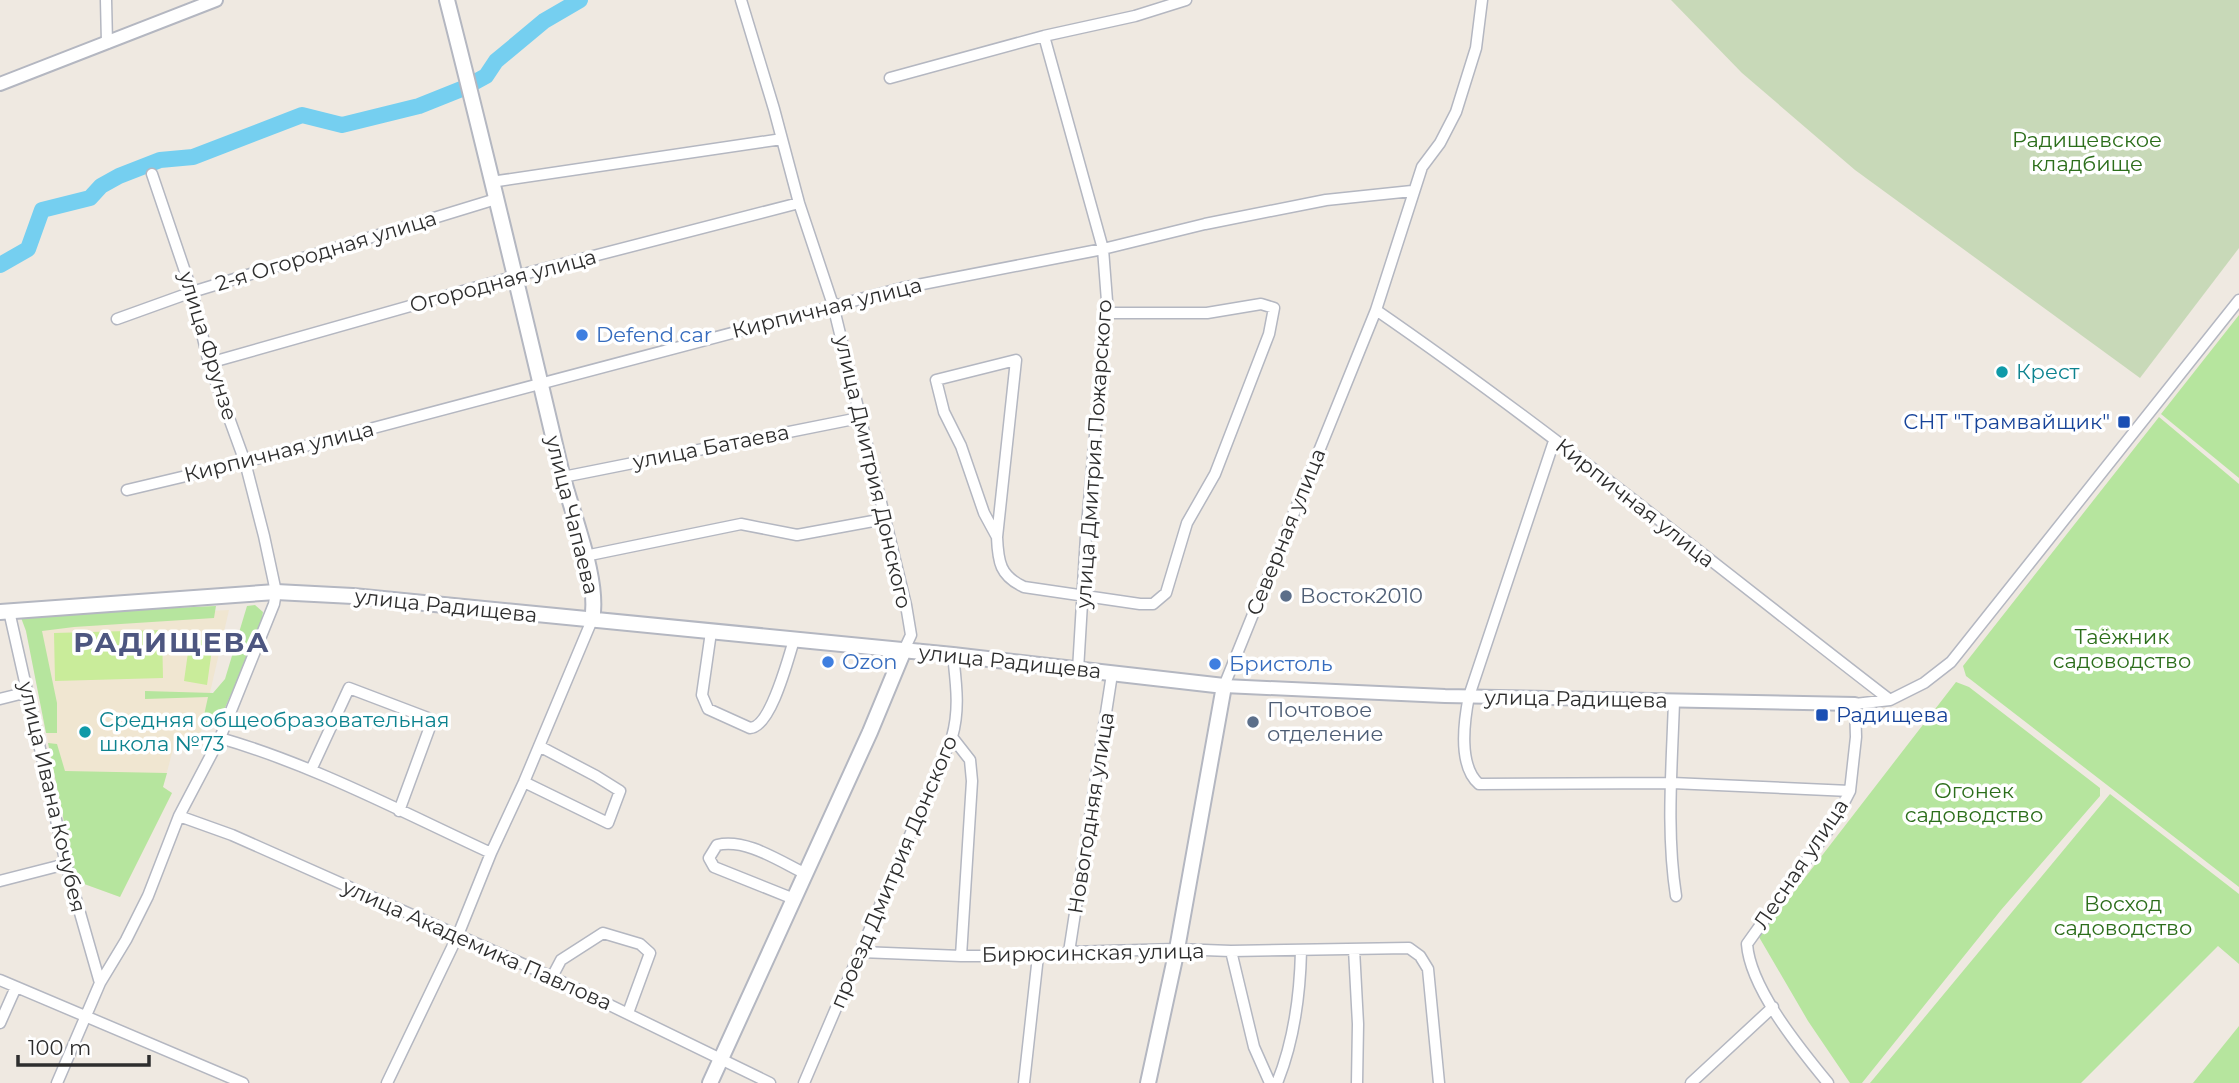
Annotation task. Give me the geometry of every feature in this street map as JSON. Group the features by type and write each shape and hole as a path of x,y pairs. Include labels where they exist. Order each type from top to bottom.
{"main road":[{"name":"улица Чапаева","path":"447,0 472,93 491,183 516,276 563,477 585,556 594,607 592,620"},
{"name":"улица Радищева","path":"4,611 276,592 353,596 953,655 1224,686"},
{"name":"улица Дмитрия Донского","path":"710,1083 870,732 904,650"},
{"name":"Северная улица","path":"1148,1083 1177,949 1224,686"}],"street":[{"path":"106,0 107,43"},
{"path":"0,84 216,0"},
{"name":"улица Дмитрия Донского","path":"741,0 799,203 833,306 906,605 911,635 904,650"},
{"path":"890,78 1044,36 1135,16 1186,0"},
{"name":"Северная улица","path":"1224,686 1376,310 1412,191 1422,167 1440,143 1457,112 1476,48 1482,0"},
{"name":"улица Дмитрия Пожарского","path":"1044,36 1103,249 1106,313 1078,670"},
{"path":"491,183 782,139"},
{"name":"улица Фрунзе","path":"85,1015 100,983 127,940 179,816 220,738 269,622 276,592 244,462 209,363 192,292 152,174"},
{"name":"Кирпичная улица","path":"127,490 244,462 902,288 1103,249 1205,224 1326,200 1412,191"},
{"name":"2-я Огородная улица","path":"117,319 192,292 496,199"},
{"name":"Огородная улица","path":"209,363 516,276 799,203"},
{"path":"1855,704 1890,700 1924,683 1951,662 2239,300"},
{"path":"997,537 984,513 961,446 944,412 936,380 1016,360 997,537 997,553 1003,572 1009,580 1024,587 1083,595 1153,604 1166,593 1187,523 1215,474 1269,334 1274,308 1261,304 1207,313 1106,313"},
{"name":"Кирпичная улица","path":"1376,310 1439,353 1890,700"},
{"name":"улица Батаева","path":"563,477 859,418"},
{"path":"1554,441 1469,696 1464,718 1469,773 1479,784 1672,783 1850,791"},
{"path":"585,556 741,524 797,536 884,519"},
{"name":"улица Ивана Кочубея","path":"4,611 28,692 66,864 100,983"},
{"name":"улица Чапаева","path":"387,1083 458,935 592,620"},
{"path":"711,632 702,695 705,705 708,709 750,728 761,724 776,694 794,640"},
{"name":"проезд Дмитрия Донского","path":"804,1083 952,737 957,720 958,701 953,655"},
{"name":"Новогодняя улица","path":"1069,952 1112,674"},
{"name":"улица Радищева","path":"1224,686 1469,696 1855,704"},
{"path":"311,770 349,688 428,718 431,724 399,811"},
{"path":"0,699 28,692"},
{"path":"1674,701 1670,816 1671,864 1676,896"},
{"name":"Лесная улица","path":"1828,1083 1802,1051 1773,1007 1748,960 1747,944 1834,822 1850,791 1856,737 1855,704"},
{"name":"Бирюсинская улица","path":"952,737 970,761 972,781 961,956 1038,956 1069,952 1177,949 1301,951 1409,948 1420,956 1428,970 1439,1083"},
{"path":"220,738 311,770 491,853"},
{"path":"524,782 608,824 617,805 620,791 539,746"},
{"name":"улица Академика Павлова","path":"179,816 232,835 552,977 770,1083"},
{"path":"794,900 714,867 709,858 716,845 729,842 757,850 806,874"},
{"path":"0,881 66,864"},
{"path":"552,977 561,960 603,933 640,944 650,953 628,1013"},
{"path":"1354,949 1358,1024 1357,1083"},
{"path":"861,951 961,956"},
{"path":"1231,951 1254,1047 1270,1083"},
{"path":"1277,1083 1294,1027 1300,993 1301,951"},
{"path":"1024,1083 1038,956"},
{"path":"0,980 243,1083"},
{"path":"0,1023 16,987"},
{"path":"1691,1083 1773,1007"},
{"path":"57,1083 85,1015"}],"shaded area":[{"path":"229,610 199,740 176,738 163,787 172,793 120,897 76,881 26,620"}],"green space":[{"name":"Радищевское кладбище","path":"1671,0 2239,0 2239,248 2140,378 1855,170 1742,73"},
{"path":"2239,315 2239,478 2161,414"},
{"name":"Таёжник садоводство","path":"2159,417 2239,484 2239,887 1966,676 1963,666"},
{"path":"255,605 263,612 260,630 219,721 201,729 208,697 145,699 145,691 213,693 225,679 247,606"},
{"path":"216,606 214,618 42,631 57,703 57,733 46,733 26,631 20,615"},
{"path":"162,630 163,678 55,681 54,633"},
{"path":"190,638 213,642 207,685 184,681"},
{"name":"Огонек садоводство","path":"1956,682 1969,687 2100,788 2100,796 2001,910 1862,1083 1850,1083 1808,1021 1759,937"},
{"path":"48,743 57,744 65,771 167,773 163,787 172,793 120,897 76,881"},
{"name":"Восход садоводство","path":"2110,794 2239,894 2239,964 2218,946 2081,1083 1870,1083"},
{"path":"2239,1026 2239,1083 2193,1083"}],"waterway":[{"path":"0,265 28,249 42,210 90,198 101,186 119,176 160,160 193,157 302,115 342,125 419,106 486,76 496,61 544,21 580,0"}],"place":[{"name":"Defend car","path":"582,335"},
{"name":"Крест","path":"2002,372"},
{"name":"СНТ \"Трамвайщик\"","path":"2124,422"},
{"name":"Восток2010","path":"1286,596"},
{"name":"Ozon","path":"828,662"},
{"name":"Бристоль","path":"1215,664"},
{"name":"Радищева","path":"1822,715"},
{"name":"Почтовое отделение","path":"1253,722"},
{"name":"Средняя общеобразовательная школа №73","path":"85,732"}],"district":[{"name":"РАДИЩЕВА","path":"172,642"}]}
